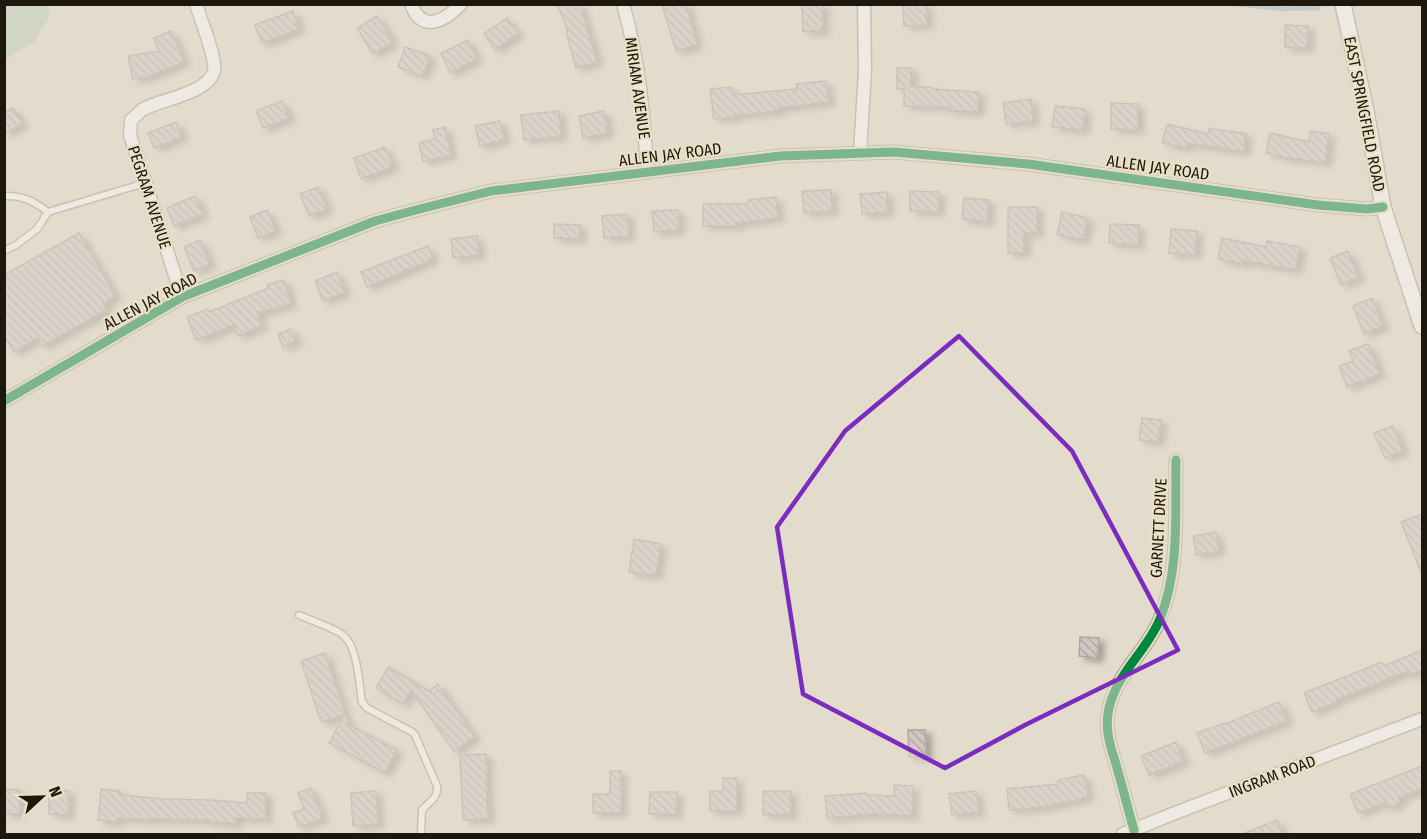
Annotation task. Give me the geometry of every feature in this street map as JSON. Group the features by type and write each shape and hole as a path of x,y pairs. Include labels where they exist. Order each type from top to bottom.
{"street":[{"name":"PEGRAM AVENUE","path":"182,297 130,135 131,120 142,110 197,88 208,81 214,71 213,56 196,4"},
{"path":"411,4 417,16 425,22 436,22 447,17 461,4"},
{"name":"MIRIAM AVENUE","path":"622,4 630,29 639,77 647,172"},
{"path":"860,153 865,70 864,4"},
{"name":"EAST SPRINGFIELD ROAD","path":"1343,4 1366,111 1383,207 1422,326"},
{"name":"ALLEN JAY ROAD","path":"5,400 182,297 375,221 491,191 780,156 894,152 1028,164 1318,205 1367,209 1383,207"},
{"name":"GARNETT DRIVE","path":"1128,832 1116,764 1109,745 1107,715 1117,684 1154,631 1168,595 1175,556 1176,460"},
{"name":"INGRAM ROAD","path":"1128,832 1422,719"}],"lane":[{"path":"4,251 37,229 48,212 145,183"},
{"path":"4,196 34,201 48,212"},
{"path":"299,615 342,634 353,649 362,702 367,708 415,735 438,791 422,810 421,834"}],"highlighted area":[{"path":"959,336 1072,451 1178,650 1027,724 945,768 803,694 777,527 845,431"}],"green space":[{"path":"5,4 48,5 50,16 34,42 5,60"}],"building":[{"path":"557,4 580,4 597,62 576,68 566,32 568,31"},
{"path":"662,4 686,4 697,45 676,51"},
{"path":"802,4 823,4 823,31 803,32"},
{"path":"903,4 926,4 927,25 904,26"},
{"path":"293,11 299,29 262,43 255,25"},
{"path":"377,16 393,42 373,54 357,28"},
{"path":"507,18 518,33 495,50 484,34"},
{"path":"1285,25 1308,26 1307,48 1285,47"},
{"path":"171,31 184,62 147,77 133,79 128,56 159,51 154,38"},
{"path":"468,40 477,59 450,73 441,53"},
{"path":"405,47 430,56 423,76 398,67"},
{"path":"897,68 912,68 911,87 979,92 978,112 950,111 951,107 904,106 904,89 897,89"},
{"path":"826,81 829,102 714,119 710,89 732,87 733,95 797,89 796,84"},
{"path":"1031,99 1033,121 1006,124 1003,103"},
{"path":"282,101 289,118 263,128 256,111"},
{"path":"1111,103 1138,104 1138,130 1111,129"},
{"path":"1055,106 1085,109 1083,130 1052,127"},
{"path":"13,108 23,123 4,134 4,113"},
{"path":"559,111 561,136 524,140 521,115"},
{"path":"604,111 608,133 583,138 579,116"},
{"path":"500,121 504,140 480,146 475,126"},
{"path":"176,122 182,137 154,148 148,133"},
{"path":"1167,124 1208,134 1209,128 1246,134 1244,152 1187,143 1186,148 1162,143"},
{"path":"445,127 451,155 423,161 419,143 435,139 433,130"},
{"path":"1310,131 1329,134 1325,163 1266,153 1270,133 1309,142"},
{"path":"385,147 393,167 361,179 354,158"},
{"path":"318,187 327,209 309,216 300,194"},
{"path":"831,190 832,211 804,213 802,191"},
{"path":"910,191 939,192 938,212 910,211"},
{"path":"887,192 888,212 862,214 860,194"},
{"path":"195,196 203,214 174,226 167,208"},
{"path":"776,197 778,218 737,223 737,226 703,226 703,204 748,204 748,200"},
{"path":"964,198 989,200 987,222 962,219"},
{"path":"1008,207 1037,207 1037,233 1024,233 1024,253 1008,253"},
{"path":"267,210 276,231 258,238 250,217"},
{"path":"678,210 679,230 654,232 652,211"},
{"path":"1062,212 1088,218 1083,240 1057,235"},
{"path":"627,214 629,236 604,238 602,216"},
{"path":"554,224 580,225 580,239 554,238"},
{"path":"1110,224 1139,225 1138,245 1109,243"},
{"path":"1171,229 1197,231 1195,255 1169,253"},
{"path":"79,233 116,296 103,303 107,310 42,346 38,338 14,352 4,335 4,275"},
{"path":"477,236 479,255 453,258 451,239"},
{"path":"1222,238 1266,247 1267,241 1300,247 1296,270 1218,259"},
{"path":"200,240 210,264 194,271 184,247"},
{"path":"428,246 433,259 367,287 361,272"},
{"path":"1348,251 1359,277 1341,285 1330,258"},
{"path":"337,272 345,292 323,301 315,281"},
{"path":"284,280 291,304 257,313 262,326 238,336 234,325 196,340 187,317 208,309 209,312 268,288 267,285"},
{"path":"1372,298 1383,326 1364,334 1353,306"},
{"path":"291,329 297,341 283,347 278,334"},
{"path":"1368,344 1380,374 1347,387 1339,366 1353,361 1349,351"},
{"path":"1142,418 1161,420 1158,442 1139,440"},
{"path":"1393,426 1403,451 1385,458 1374,433"},
{"path":"1422,514 1422,575 1401,522"},
{"path":"1216,532 1219,551 1196,555 1193,536"},
{"path":"634,539 661,544 656,576 629,572"},
{"path":"1080,637 1099,638 1097,658 1079,656"},
{"path":"1422,650 1422,670 1410,675 1408,671 1312,712 1304,693 1382,662 1384,666"},
{"path":"325,653 349,725 397,750 385,773 329,743 344,715 321,722 301,661"},
{"path":"388,667 429,691 438,684 475,737 454,751 411,690 403,704 376,688"},
{"path":"1279,702 1287,721 1205,753 1197,733"},
{"path":"908,730 925,730 926,756 909,757"},
{"path":"1176,742 1184,761 1149,775 1141,756"},
{"path":"486,754 488,819 463,820 460,755"},
{"path":"1422,766 1422,789 1398,798 1400,803 1388,808 1386,802 1358,813 1350,794"},
{"path":"610,771 621,771 621,813 593,813 593,794 610,794"},
{"path":"1084,775 1088,797 1044,807 1009,810 1007,789 1058,784 1058,780"},
{"path":"723,778 737,778 737,811 710,811 710,791 723,791"},
{"path":"894,785 913,786 912,816 873,814 827,818 825,796 866,793 867,795 894,796"},
{"path":"311,788 323,818 299,827 293,813 304,809 298,793"},
{"path":"4,789 20,790 20,814 4,814"},
{"path":"101,789 120,791 120,795 247,803 247,793 266,793 266,819 236,818 236,824 209,822 210,820 118,818 117,822 98,820"},
{"path":"49,790 69,791 68,815 49,814"},
{"path":"376,791 378,824 353,826 351,793"},
{"path":"763,791 791,791 791,815 763,815"},
{"path":"976,791 979,812 952,815 949,794"},
{"path":"650,792 677,792 676,814 649,814"},
{"path":"1277,820 1283,834 1242,834"}],"waterway":[{"path":"1236,4 1282,9 1319,8"}],"cycle path":[{"path":"4,401 182,297 375,221 491,191 780,156 894,152 1028,164 1318,205 1367,209 1383,207"},
{"path":"1134,830 1110,742 1107,728 1108,714 1116,688 1154,631 1166,600 1174,561 1176,460"}]}
